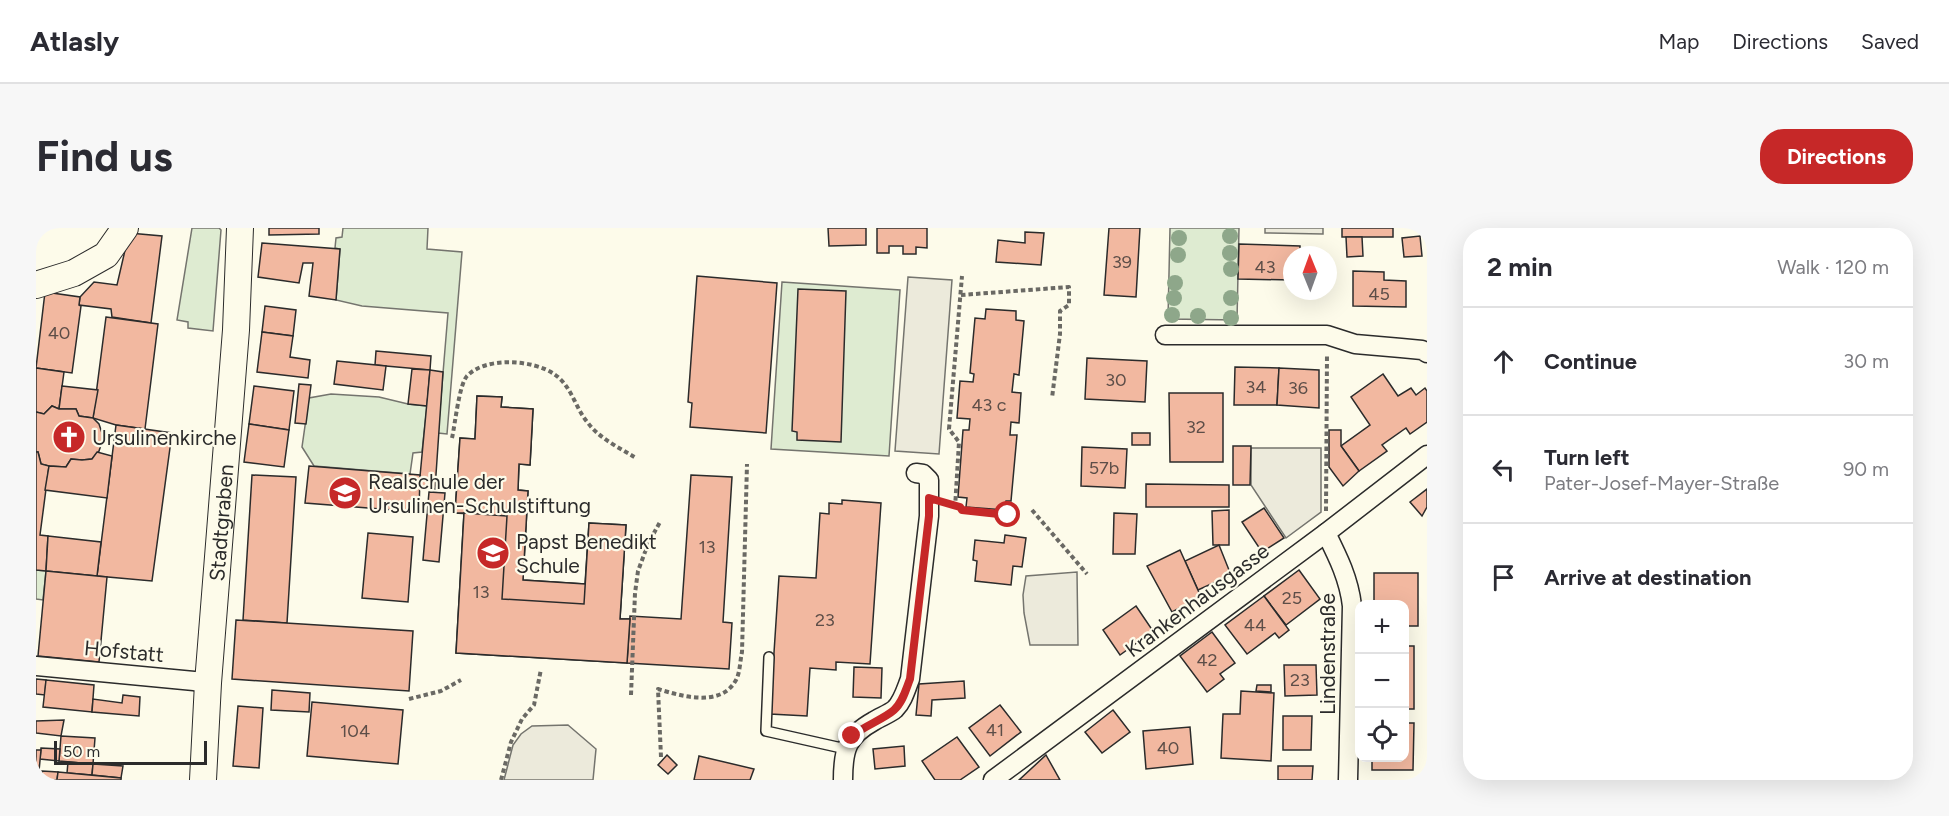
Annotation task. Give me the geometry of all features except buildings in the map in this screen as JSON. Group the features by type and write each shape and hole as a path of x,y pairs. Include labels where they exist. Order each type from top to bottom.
{"main road":[{"path":"36,285 74,273 106,255 124,228"},
{"name":"Stadtgraben","path":"203,780 208,683 235,341 240,228"}],"street":[{"path":"1165,335 1328,335 1355,344 1422,350 1427,353"},
{"name":"Krankenhausgasse","path":"993,780 1326,533 1427,455"},
{"path":"843,780 846,749 852,736 863,727 894,710 903,698 910,679 929,516 929,480 923,474 916,473"},
{"name":"Lindenstraße","path":"1326,533 1345,572 1352,606 1348,780"},
{"name":"Hofstatt","path":"36,666 208,683"}],"lane":[{"path":"769,657 766,731 846,749"}],"path":[{"path":"955,507 959,442 949,429 962,276"},
{"path":"961,295 1070,287 1069,305 1060,311 1060,334 1052,398"},
{"path":"1326,533 1328,335"},
{"path":"452,438 459,399 466,377 482,366 504,362 531,365 554,374 568,387 593,429 600,436 636,458"},
{"path":"661,757 658,688 677,695 706,698 723,693 736,680 742,652 747,464"},
{"path":"929,498 960,507 962,510 1008,515"},
{"path":"1032,510 1087,574"},
{"path":"631,695 638,571 648,544 660,522"},
{"path":"501,780 511,742 522,719 534,705 541,669"},
{"path":"409,699 441,691 461,680"}],"green space":[{"path":"192,228 219,228 221,230 213,331 188,328 188,322 177,320"},
{"path":"343,228 428,228 427,249 462,252 447,434 438,433 448,313 362,306 336,300 340,249 335,248 336,238 342,237"},
{"path":"1170,228 1239,228 1237,320 1168,319"},
{"path":"782,282 900,290 889,456 771,449"},
{"path":"331,394 379,397 427,406 422,452 413,453 410,474 314,466 302,447 309,398"},
{"path":"36,570 46,571 43,600 36,599"}],"shaded area":[{"path":"1265,228 1323,228 1323,234 1265,233"},
{"path":"908,277 952,280 939,454 895,451"},
{"path":"1251,448 1321,448 1321,512 1286,538 1251,485"},
{"path":"1077,572 1078,645 1030,645 1024,613 1023,595 1026,576"},
{"path":"568,725 596,749 593,780 504,780 513,745 521,734 532,726"}],"place":[{"name":"Ursulinenkirche","path":"69,437"},
{"name":"Realschule der Ursulinen-Schulstiftung","path":"345,493"},
{"name":"Papst Benedikt Schule","path":"493,553"}],"route":[{"path":"852,736 863,727 894,710 903,698 910,679 929,516 929,498 960,507 962,510 1008,515"}]}
